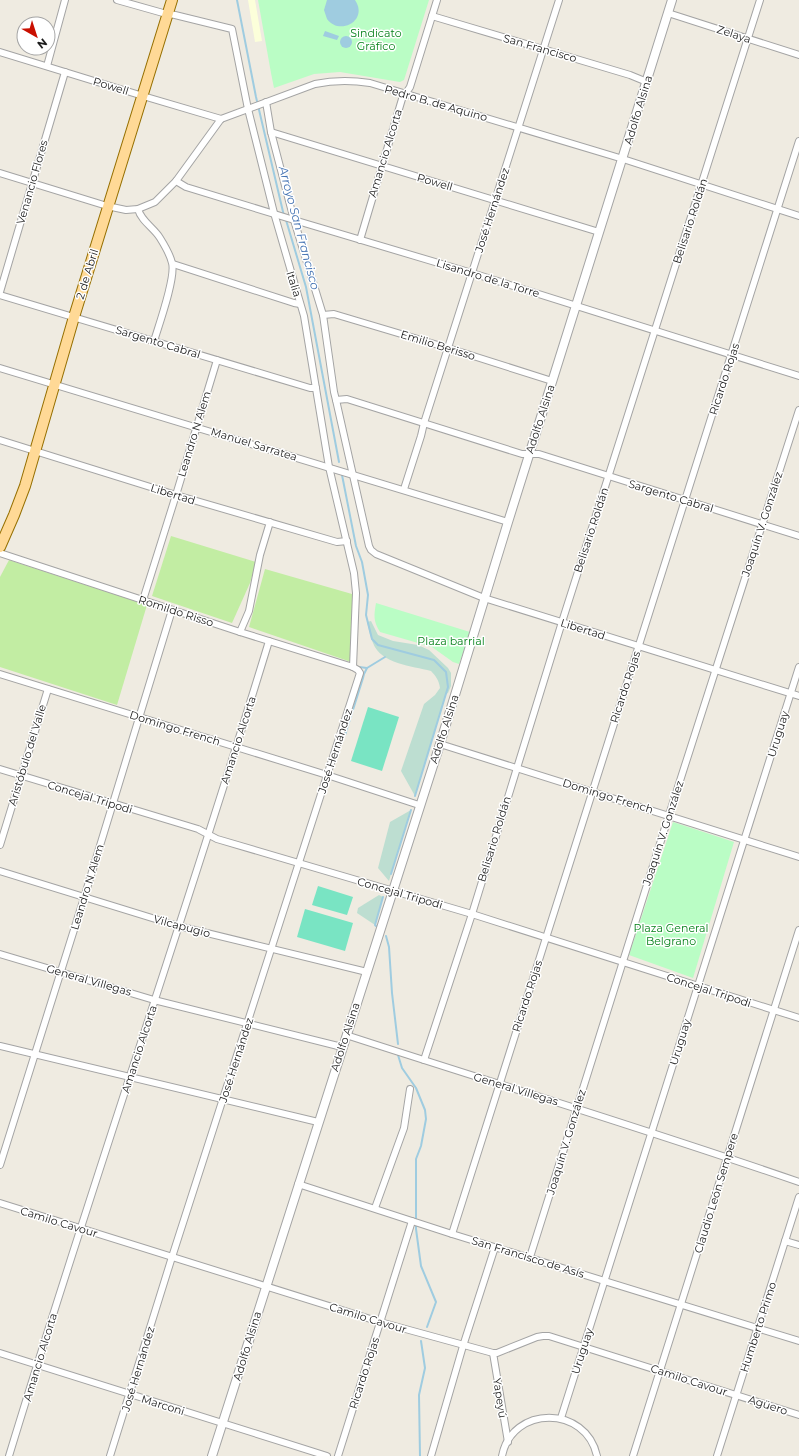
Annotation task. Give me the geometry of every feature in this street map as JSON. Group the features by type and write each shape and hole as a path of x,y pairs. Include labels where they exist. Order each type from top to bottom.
{"main road":[{"name":"2 de Abril","path":"0,547 25,486 107,206 143,96 172,0"}],"street":[{"path":"47,66 65,0"},
{"path":"117,0 168,14"},
{"name":"Amancio Alcorta","path":"360,240 402,99 410,87 437,0"},
{"name":"José Hernández","path":"404,489 559,0"},
{"name":"Adolfo Alsina","path":"212,1456 419,805 440,744 484,598 672,0"},
{"name":"Belisario Roldán","path":"424,1060 472,914 562,622 760,0"},
{"name":"Zelaya","path":"668,13 799,55"},
{"name":"Italia","path":"168,14 175,14 232,29 276,214 304,316 331,468 347,541"},
{"name":"San Francisco","path":"432,16 630,75 647,82"},
{"name":"Powell","path":"0,52 221,119"},
{"name":"Venancio Flores","path":"0,294 65,72"},
{"name":"Pedro B. de Aquino","path":"221,119 304,87 331,80 370,83 623,159 799,216"},
{"name":"Italia","path":"264,102 292,219 322,315 334,392 371,550"},
{"path":"0,173 107,206 126,210 138,209 155,202 176,182 221,119"},
{"name":"Powell","path":"271,132 381,167 496,200 599,232"},
{"name":"Ricardo Rojas","path":"452,1234 799,141"},
{"name":"Lisandro de la Torre","path":"176,182 186,187 472,273 799,376"},
{"path":"138,209 142,218 158,235 173,264 170,285 154,341"},
{"path":"173,264 300,304"},
{"name":"Sargento Cabral","path":"0,294 310,388 316,388"},
{"name":"Emilio Berisso","path":"322,315 334,314 552,381"},
{"name":"Leandro N Alem","path":"143,600 217,360"},
{"name":"Manuel Sarratea","path":"0,368 404,489 508,522"},
{"name":"Sargento Cabral","path":"336,400 347,399 522,454 539,454 799,536"},
{"name":"Joaquín V. González","path":"530,1257 761,524 799,410"},
{"name":"Libertad","path":"0,440 176,495 337,542 347,541"},
{"path":"240,632 249,611 260,555 270,522"},
{"name":"José Hernández","path":"110,1456 172,1257 359,677 358,670 353,667 356,583 347,541"},
{"name":"Libertad","path":"371,550 376,554 484,598 799,696"},
{"name":"Romildo Risso","path":"0,553 240,632 353,667"},
{"name":"Leandro N Alem","path":"0,1164 140,718 172,610"},
{"name":"Amancio Alcorta","path":"9,1456 80,1228 237,747 269,641"},
{"name":"Uruguay","path":"561,1418 653,1132 697,986 799,667"},
{"name":"Domingo French","path":"0,674 419,805"},
{"name":"Aristóbulo del Valle","path":"0,845 48,689"},
{"name":"Domingo French","path":"440,744 799,857"},
{"name":"Concejal Tripodi","path":"0,769 198,829 217,839 472,914 622,963 799,1018"},
{"name":"Vilcapugio","path":"0,871 178,926 367,972"},
{"name":"Claudio León Sempere","path":"633,1456 799,930"},
{"name":"General Villegas","path":"0,954 154,1000 248,1022 342,1047"},
{"name":"General Villegas","path":"346,1035 653,1132 799,1182"},
{"path":"0,1046 318,1122"},
{"path":"375,1208 404,1128 410,1089"},
{"name":"San Francisco de Asís","path":"298,1184 452,1234 799,1341"},
{"name":"Humberto Primo","path":"717,1456 799,1197"},
{"name":"Camilo Cavour","path":"0,1203 380,1322 463,1346 497,1353 543,1336 583,1346 736,1395"},
{"name":"Ricardo Rojas","path":"338,1456 380,1322 415,1222"},
{"path":"785,1240 799,1245"},
{"path":"431,1456 463,1346 495,1247"},
{"name":"Marconi","path":"0,1353 327,1456"},
{"name":"Yapeyú","path":"493,1353 508,1442"},
{"name":"Agüero","path":"736,1395 799,1415"},
{"path":"502,1456 508,1442 516,1431 529,1422 545,1417 561,1418 575,1424 587,1434 595,1448 597,1456"}],"shaded area":[{"path":"248,0 255,0 262,41 255,42"},
{"path":"371,621 378,635 393,641 418,645 429,650 448,668 451,673 451,686 446,694 415,796 401,771 424,704 435,695 440,688 440,685 431,671 398,663 383,656 377,650 371,638 367,622"},
{"path":"411,810 389,881 378,868 390,822"},
{"path":"379,895 383,897 375,925 357,913 358,908"}],"green space":[{"name":"Sindicato Gráfico","path":"258,0 429,0 404,80 400,82 340,72 314,74 274,88"},
{"path":"171,536 256,562 250,583 232,623 152,596"},
{"path":"9,560 147,605 117,705 0,667 0,577"},
{"path":"265,569 352,594 353,649 350,657 351,662 249,627"},
{"name":"Plaza barrial","path":"376,603 470,632 459,664 453,662 432,647 380,632 376,625 375,618"},
{"path":"368,707 399,717 382,771 351,761"},
{"name":"Plaza General Belgrano","path":"673,822 734,842 693,978 629,955"},
{"path":"318,886 353,897 347,915 312,905"},
{"path":"305,909 353,923 345,951 297,937"}],"water":[{"path":"327,0 355,0 358,8 358,14 355,20 351,24 345,26 332,24 327,19 324,10"},
{"path":"325,31 339,36 337,40 323,36"},
{"path":"344,36 348,36 352,42 348,48 344,48 340,44 340,40"}],"waterway":[{"name":"Arroyo San Francisco","path":"237,0 256,97 284,216"},
{"name":"Arroyo San Francisco","path":"286,220 306,287 339,462"},
{"name":"Arroyo San Francisco","path":"342,475 356,546 362,562 368,595 366,615 372,639 378,645 434,660 446,672 448,687 415,796"},
{"path":"359,667 367,668 385,657"},
{"path":"345,735 367,668"},
{"name":"Arroyo San Francisco","path":"391,874 411,810"},
{"name":"Arroyo San Francisco","path":"376,926 375,925 383,897"},
{"name":"Arroyo San Francisco","path":"386,936 389,947 392,993 398,1044"},
{"name":"Arroyo San Francisco","path":"398,1055 402,1068 416,1088 425,1110 426,1119 421,1146 416,1159 416,1229 421,1266 436,1302 427,1327"},
{"name":"Arroyo San Francisco","path":"420,1456 419,1395 425,1368 421,1341"}]}
